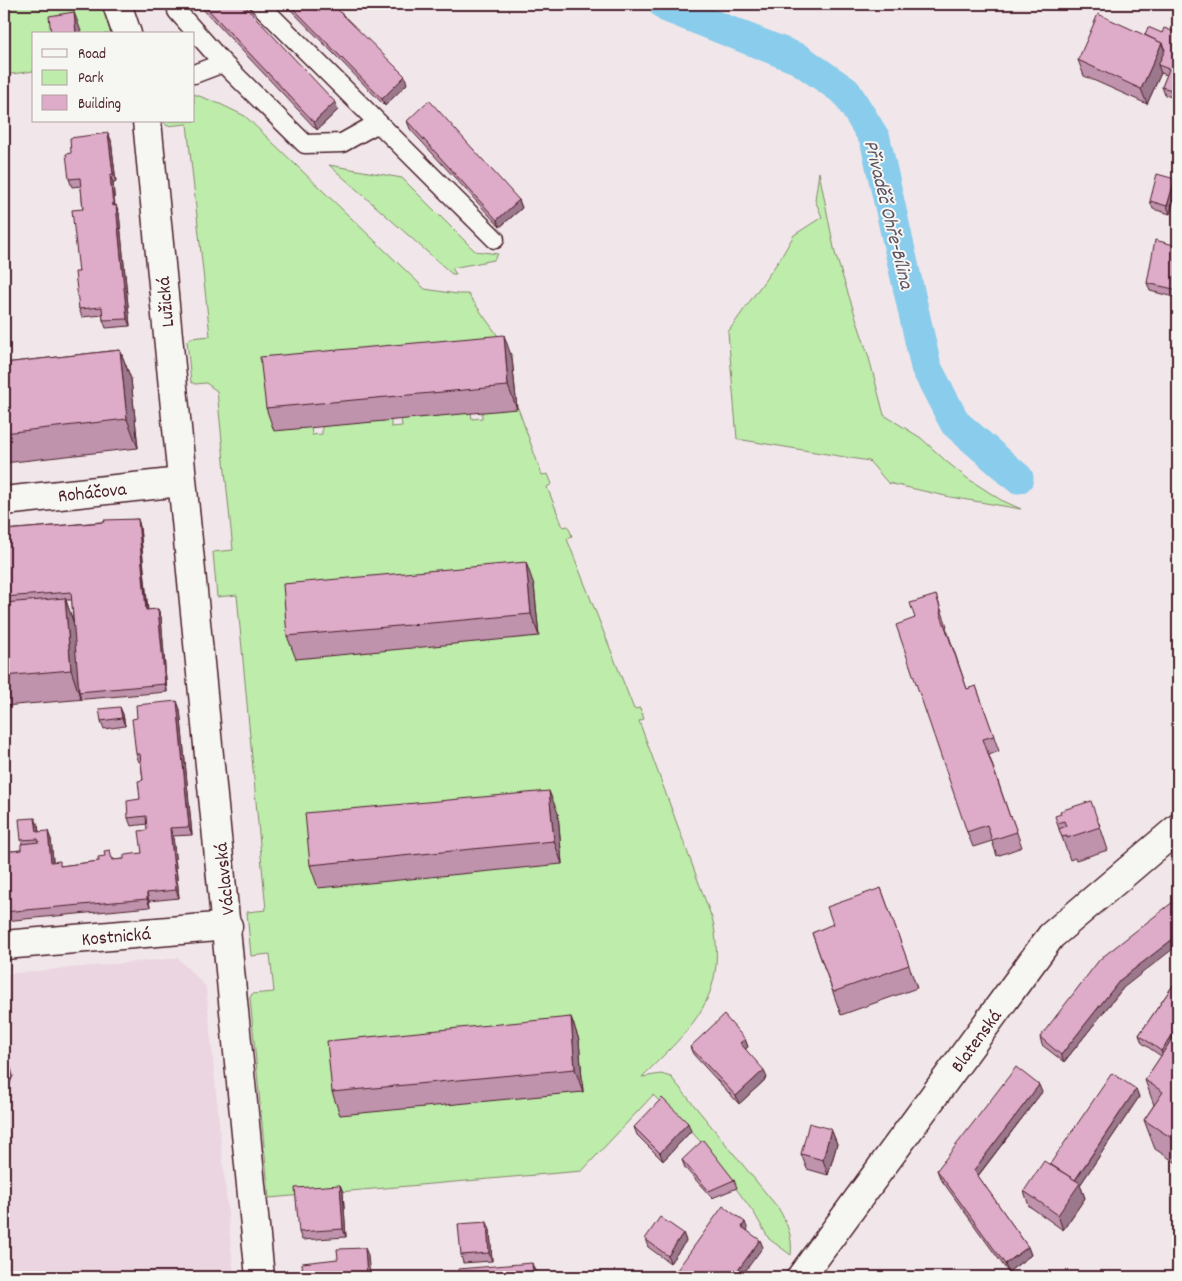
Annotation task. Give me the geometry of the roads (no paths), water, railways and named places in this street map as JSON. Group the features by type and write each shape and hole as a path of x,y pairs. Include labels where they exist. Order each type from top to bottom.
{"street":[{"path":"117,4 126,32"},
{"name":"Lužická","path":"147,122 181,482"},
{"name":"Roháčova","path":"4,501 181,482"},
{"name":"Václavská","path":"181,482 228,926 260,1277"},
{"name":"Blatenská","path":"801,1277 1052,936 1178,828"},
{"name":"Kostnická","path":"4,945 228,926"}],"lane":[{"path":"259,4 494,239"},
{"path":"177,11 223,63 305,144 342,143 378,124"},
{"path":"195,74 223,63"}],"waterway":[{"name":"Přivaděč Ohře-Bílina","path":"664,4 667,7 799,59 846,92 875,139 926,367 955,423 1018,478"}]}
